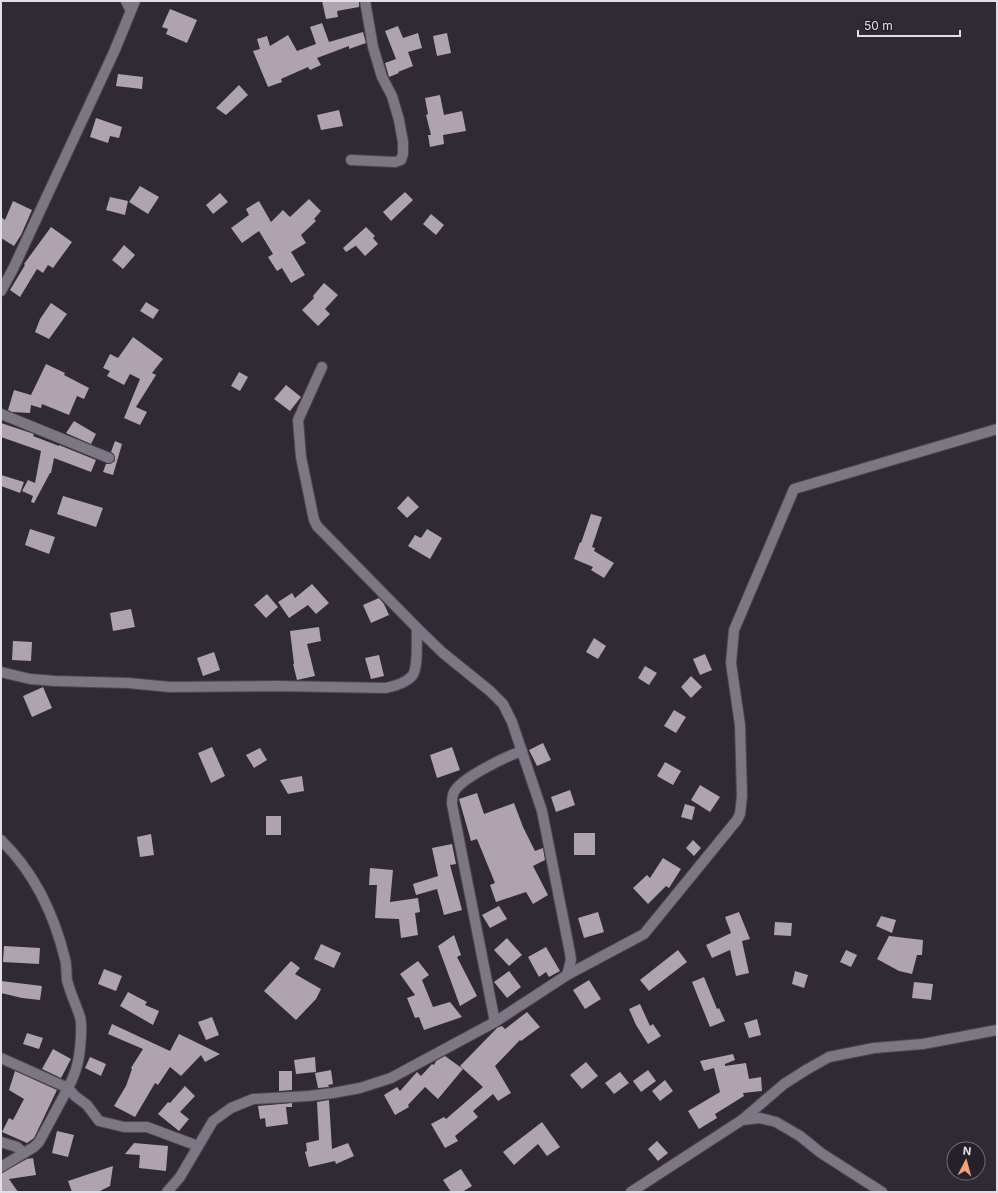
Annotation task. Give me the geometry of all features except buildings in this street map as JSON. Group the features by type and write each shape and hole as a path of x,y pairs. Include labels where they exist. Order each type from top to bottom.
{"street":[{"path":"351,160 395,162 401,160 404,142 392,96 382,77 372,47 364,1"},
{"path":"1,291 13,269 110,59 130,4"},
{"path":"322,367 298,420 301,457 314,520 317,526 417,628 503,704 512,722 544,819 570,953 571,960 567,975"},
{"path":"1,414 108,458"},
{"path":"167,1192 180,1177 194,1156 198,1146 213,1121 231,1108 253,1099 309,1096 366,1086 391,1078 495,1022 567,975 644,934 737,820 740,814 742,796 740,725 731,657 734,630 794,489 997,429"},
{"path":"1,672 30,679 128,683 170,687 277,686 386,688 396,686 413,675 416,666 417,628"},
{"path":"495,1022 452,804 452,797 458,787 478,773 500,760 522,751"},
{"path":"1,840 15,853 40,890 52,916 66,960 67,978 71,997 81,1022 80,1059 78,1068 39,1142 34,1147 1,1167"},
{"path":"631,1192 742,1120 784,1084 829,1057 874,1048 923,1044 997,1030"},
{"path":"1,1058 68,1088 87,1105 99,1121 124,1127 147,1127 198,1146"},
{"path":"742,1120 760,1118 776,1122 800,1136 821,1153 882,1192"},
{"path":"1,1142 17,1147 24,1153"}]}
